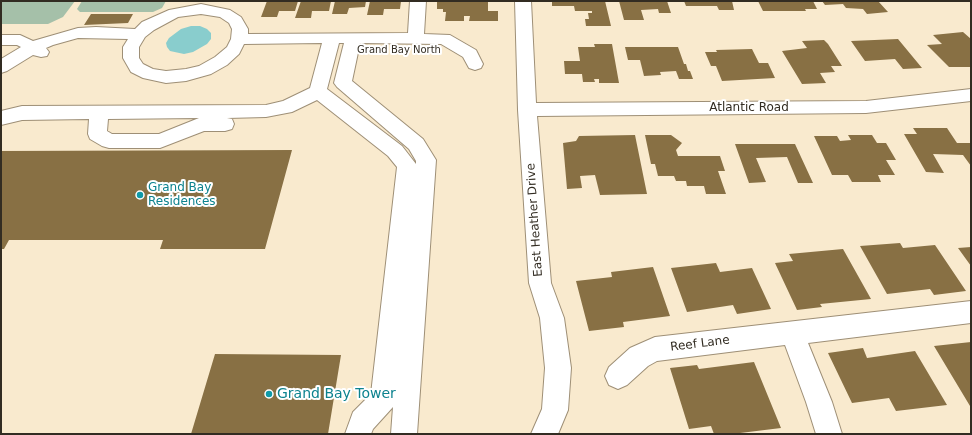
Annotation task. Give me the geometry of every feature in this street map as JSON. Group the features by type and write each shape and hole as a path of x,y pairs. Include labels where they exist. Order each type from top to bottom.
{"street":[{"path":"416,38 418,1"},
{"name":"East Heather Drive","path":"523,1 527,110 540,283 552,318 558,368 555,410 544,434"},
{"path":"214,5 235,20 240,29 236,44 221,61 205,70 186,75 166,77 149,74 137,68 131,58 135,41 148,26 191,6 214,5"},
{"name":"Grand Bay North","path":"352,44 416,38 444,39 460,48"},
{"path":"1,40 20,40 38,50"},
{"path":"1,68 38,50 66,45 89,43 117,44 135,41"},
{"name":"Grand Bay North","path":"236,44 352,44 445,51 460,48"},
{"path":"99,112 97,134 109,141 160,141 202,124 261,124 288,120 311,112 325,96 330,44"},
{"path":"352,44 343,83 416,144 426,160 408,260 395,401 404,434"},
{"path":"460,48 470,54 475,64"},
{"path":"1,80 25,63 38,50"},
{"path":"1,118 22,113 266,111 286,107 303,100 352,90"},
{"name":"Atlantic Road","path":"527,110 866,107 971,95"},
{"path":"325,96 395,151 407,166 408,260"},
{"name":"Reef Lane","path":"618,376 639,357 655,349 971,312"},
{"path":"792,333 819,402 829,434"},
{"path":"358,434 362,421 395,401"}],"green space":[{"path":"1,1 75,1 63,17 48,24 1,24"},
{"path":"82,1 166,1 162,8 153,12 80,12 77,9"}],"water":[{"path":"191,26 200,26 207,29 211,33 211,39 207,44 193,52 184,54 170,51 166,43 169,38 181,29"}],"building":[{"path":"267,1 298,1 295,11 279,11 277,17 261,17"},
{"path":"301,1 331,1 329,11 312,11 311,18 295,18"},
{"path":"335,1 366,1 365,7 349,8 347,14 332,14"},
{"path":"370,1 401,1 400,9 384,9 383,15 367,15"},
{"path":"552,1 605,1 611,26 586,26 585,19 589,19 588,13 592,13 592,11 575,11 574,6 552,6"},
{"path":"619,1 667,1 671,13 659,13 658,9 641,10 644,20 624,20"},
{"path":"684,1 732,1 734,10 719,10 717,6 686,6"},
{"path":"758,1 813,1 817,9 805,9 806,11 763,11"},
{"path":"822,1 878,1 888,12 867,14 863,9 846,8 843,4 825,5"},
{"path":"437,2 488,2 488,11 498,11 498,21 469,21 470,16 464,16 464,21 445,21 446,12 443,12 443,9 437,9"},
{"path":"91,14 133,14 128,23 84,25"},
{"path":"963,32 971,39 971,67 949,67 927,45 942,44 933,35"},
{"path":"898,39 922,68 903,69 895,59 865,61 851,41"},
{"path":"824,40 842,66 831,66 835,72 820,73 826,83 802,84 782,51 807,48 802,41"},
{"path":"594,44 612,44 619,83 599,83 599,79 594,79 595,82 583,82 582,74 565,74 564,61 580,61 578,47 595,47"},
{"path":"625,47 678,47 684,64 686,64 693,79 679,79 676,71 660,72 661,75 644,76 640,60 628,60"},
{"path":"752,49 759,63 768,63 775,78 722,81 716,66 711,66 705,52 717,52 716,50"},
{"path":"913,128 947,128 957,143 971,143 971,166 963,155 933,154 944,173 926,172 904,134 917,134"},
{"path":"635,135 647,194 600,195 595,175 580,176 582,188 567,189 563,143 576,141 579,136"},
{"path":"645,135 671,135 682,143 676,150 678,156 720,156 725,171 718,171 726,194 706,194 704,186 687,186 686,181 676,181 674,176 658,176 655,164 651,164"},
{"path":"848,135 872,135 877,143 886,143 896,160 886,160 895,175 878,175 881,182 852,182 848,175 832,175 814,136 837,136 840,141 851,140"},
{"path":"735,144 795,144 813,183 798,183 787,157 756,158 766,182 749,183"},
{"name":"Grand Bay Residences","path":"292,150 265,249 160,249 163,240 9,240 4,249 1,249 1,151"},
{"path":"900,243 903,248 935,245 966,291 934,295 930,289 887,294 860,246"},
{"path":"971,247 971,266 958,248"},
{"path":"843,249 871,299 820,304 822,307 797,310 775,263 793,261 789,254"},
{"path":"716,263 720,272 752,268 771,309 737,314 733,305 687,312 671,268"},
{"path":"653,267 670,316 623,322 624,327 589,331 576,281 612,277 611,272"},
{"path":"971,342 971,405 970,406 934,346"},
{"path":"863,348 867,358 915,351 947,405 896,411 889,398 852,403 828,353"},
{"name":"Grand Bay Tower","path":"215,354 341,355 328,434 191,434"},
{"path":"754,362 781,428 732,434 714,434 711,426 689,429 670,368 697,365 699,369"}],"place":[{"name":"Grand Bay Residences","path":"140,195"},
{"name":"Grand Bay Tower","path":"269,394"}]}
